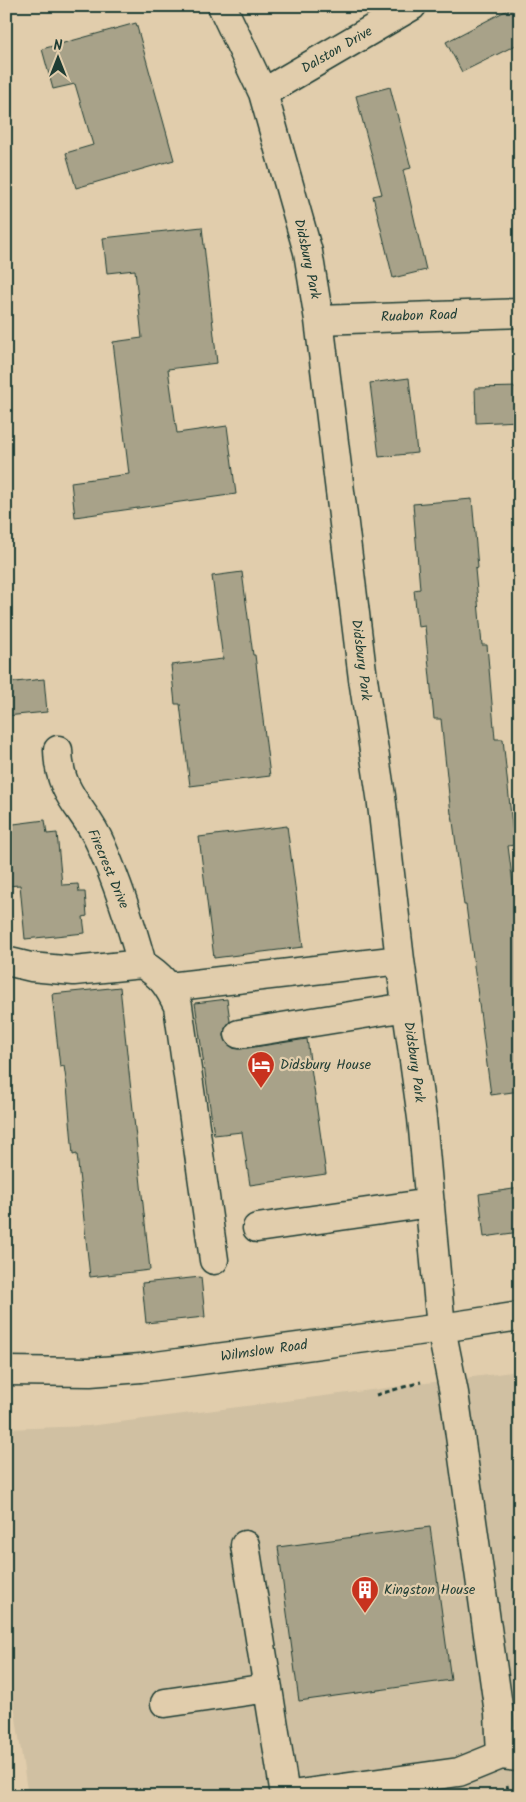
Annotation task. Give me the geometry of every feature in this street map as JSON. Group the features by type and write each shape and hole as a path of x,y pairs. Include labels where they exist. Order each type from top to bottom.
{"street":[{"name":"Didsbury Park","path":"222,6 262,93 308,252 319,320 363,679 381,796 400,960 422,1118 441,1328 450,1374 499,1713 510,1756"},
{"name":"Dalston Drive","path":"262,93 412,6"},
{"name":"Ruabon Road","path":"319,320 520,313"},
{"name":"Firecrest Drive","path":"58,750 58,766 62,781 69,796 87,820 100,844 130,921 142,964"},
{"path":"169,987 400,960"},
{"path":"6,961 32,967 74,971 142,964 156,973 169,987 179,1012 214,1260"},
{"path":"239,1034 407,1008"},
{"path":"258,1228 430,1203"},
{"name":"Wilmslow Road","path":"6,1371 90,1372 141,1368 520,1316"},
{"path":"245,1545 285,1796 459,1772 510,1756"},
{"path":"166,1703 268,1688"}],"path":[{"path":"376,1395 450,1374"}],"shaded area":[{"path":"520,1371 520,1796 28,1796 6,1653 6,1429 89,1426"}],"building":[{"path":"515,6 520,6 520,43 462,72 446,42"},
{"path":"136,23 174,160 76,188 66,153 93,145 75,84 53,89 42,49"},
{"path":"390,87 411,168 403,170 426,270 393,278 373,196 382,194 356,96"},
{"path":"202,227 217,363 168,369 177,433 227,426 236,494 75,517 71,482 129,474 113,342 142,338 135,270 107,273 103,238"},
{"path":"409,378 417,453 379,457 370,383"},
{"path":"520,387 520,421 476,423 475,388"},
{"path":"472,499 478,568 475,569 482,645 487,645 495,739 503,739 514,845 508,846 520,938 520,1091 491,1095 466,905 464,905 451,814 441,719 434,719 425,626 418,627 414,590 420,589 413,504"},
{"path":"242,572 253,655 255,655 270,776 190,786 180,704 175,704 171,665 223,659 212,576"},
{"path":"44,679 47,712 6,716 6,683"},
{"path":"45,820 47,834 57,833 62,885 78,884 79,892 85,892 87,916 83,917 85,933 25,939 20,885 6,886 6,825"},
{"path":"287,826 303,947 214,958 199,837"},
{"path":"120,987 150,1270 90,1277 77,1154 73,1155 67,1086 64,1066 60,1067 52,994"},
{"name":"Didsbury House","path":"227,999 230,1021 225,1028 224,1036 227,1043 233,1048 241,1049 307,1039 326,1174 250,1185 242,1132 214,1135 195,1003"},
{"path":"520,1188 520,1232 484,1237 479,1194"},
{"path":"201,1277 205,1317 146,1323 142,1283"},
{"name":"Kingston House","path":"430,1527 451,1680 299,1701 278,1547"}],"place":[{"name":"Didsbury House","path":"261,1089"},
{"name":"Kingston House","path":"365,1614"}]}
